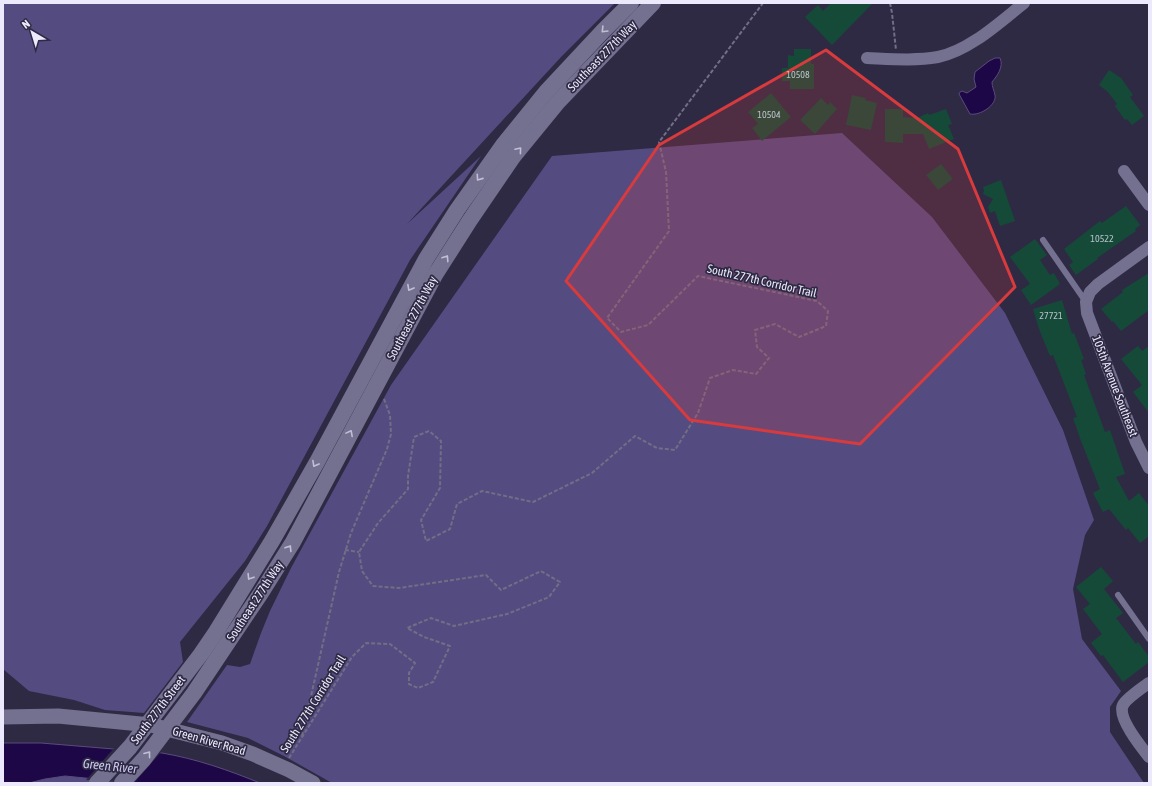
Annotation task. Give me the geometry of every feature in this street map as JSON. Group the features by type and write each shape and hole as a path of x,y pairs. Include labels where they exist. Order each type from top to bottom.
{"main road":[{"name":"Southeast 277th Way","path":"208,659 216,632 272,541 317,462 426,259 457,210 503,145 546,92 631,3"},
{"name":"Southeast 277th Way","path":"208,659 261,593 293,542 435,274 513,157 558,102 653,3"},
{"name":"South 277th Street","path":"98,783 208,659"},
{"name":"South 277th Street","path":"122,783 148,753 194,693 208,659"}],"street":[{"path":"867,58 919,60 940,56 959,49 980,37 1024,3"},
{"path":"1124,171 1149,205"},
{"path":"1086,302 1090,292 1098,284 1149,247"},
{"name":"105th Avenue Southeast","path":"1086,302 1087,313 1136,442 1149,468"},
{"path":"1149,683 1123,705 1122,712 1124,720 1149,757"},
{"name":"Green River Road","path":"3,718 64,716 151,725 222,743 253,754 284,767 313,783"}],"lane":[{"path":"1043,240 1086,302"},
{"path":"1118,595 1149,639"}],"path":[{"name":"South 277th Corridor Trail","path":"284,767 352,657 366,643 390,644 415,663 409,674 410,684 418,688 433,682 450,646 424,637 406,628 431,618 454,626 507,614 549,598 560,582 541,571 501,590 486,575 399,588 373,586 362,571 359,552 378,523 408,489 408,476 414,437 429,431 441,441 440,488 421,520 426,541 450,529 457,504 482,491 533,502 592,473 635,436 657,448 675,450 698,413 710,378 733,370 756,374 769,358 757,347 755,330 775,324 799,337 826,326 828,311 817,301 698,276 648,325 621,332 607,318 670,231 666,172 659,142 763,3"},
{"path":"890,3 897,59"},
{"path":"301,739 338,572 351,533 391,434 390,415 377,383"},
{"path":"345,550 359,552"}],"highlighted area":[{"path":"826,50 958,149 1015,287 860,444 690,420 566,281 659,145"}],"shaded area":[{"path":"3,3 615,3 561,57 407,224 481,156 410,260 267,526 245,561 180,642 183,662 144,713 105,710 74,700 29,691 3,669"},
{"path":"842,133 932,217 1005,313 1063,430 1094,520 1085,535 1073,589 1082,639 1121,691 1110,707 1110,732 1144,783 332,783 248,738 187,722 227,665 240,667 250,664 270,611 291,568 391,385 552,156"},
{"path":"65,776 135,783 29,783"}],"water":[{"path":"995,58 1000,58 1001,68 992,82 995,99 991,106 983,112 970,114 959,94 962,91 967,93 976,87 974,79 975,72"},
{"name":"Green River","path":"3,743 41,743 162,753 188,758 212,765 260,783 135,783 65,776 29,783 3,783"}],"pier":[{"path":"115,747 162,751 134,783 86,780"}],"building":[{"path":"831,3 873,3 832,45 805,17 818,5 823,11"},
{"path":"794,49 811,49 811,64 814,64 814,89 790,89 790,81 782,81 782,68 788,68 788,55 794,56"},
{"path":"1109,70 1121,78 1133,95 1130,97 1144,116 1132,125 1127,119 1125,120 1115,106 1117,104 1108,92 1099,85"},
{"path":"771,93 791,117 762,141 752,128 758,124 748,112"},
{"path":"852,95 866,98 865,100 877,103 871,130 846,125"},
{"path":"821,98 828,105 830,102 837,109 815,134 800,120"},
{"path":"885,109 903,109 903,117 917,118 928,113 929,115 946,109 952,124 948,125 954,139 929,149 923,134 903,134 903,143 885,142"},
{"path":"941,164 953,179 938,190 926,175"},
{"path":"1001,180 1015,221 1000,226 995,211 990,213 988,207 993,199 983,194 983,187"},
{"path":"1126,206 1140,225 1135,229 1136,231 1097,258 1098,259 1076,275 1069,265 1073,262 1064,249 1100,221 1102,223"},
{"path":"1035,239 1047,255 1040,260 1050,275 1054,273 1060,284 1031,305 1021,290 1030,284 1010,257"},
{"path":"1149,273 1149,310 1121,331 1101,309 1123,292 1122,290"},
{"path":"1062,300 1072,334 1074,333 1084,359 1081,360 1086,374 1084,375 1105,432 1110,430 1125,474 1116,477 1129,501 1139,493 1149,506 1149,536 1140,543 1128,528 1126,530 1109,509 1103,512 1093,493 1100,489 1073,418 1077,417 1053,355 1050,356 1039,329 1033,309"},
{"path":"1138,346 1142,351 1149,346 1149,413 1133,392 1142,385 1121,359"},
{"path":"1101,567 1113,581 1104,589 1123,613 1116,618 1136,644 1138,642 1149,657 1149,662 1123,682 1103,655 1101,656 1091,643 1102,634 1083,609 1090,604 1076,587"}]}
